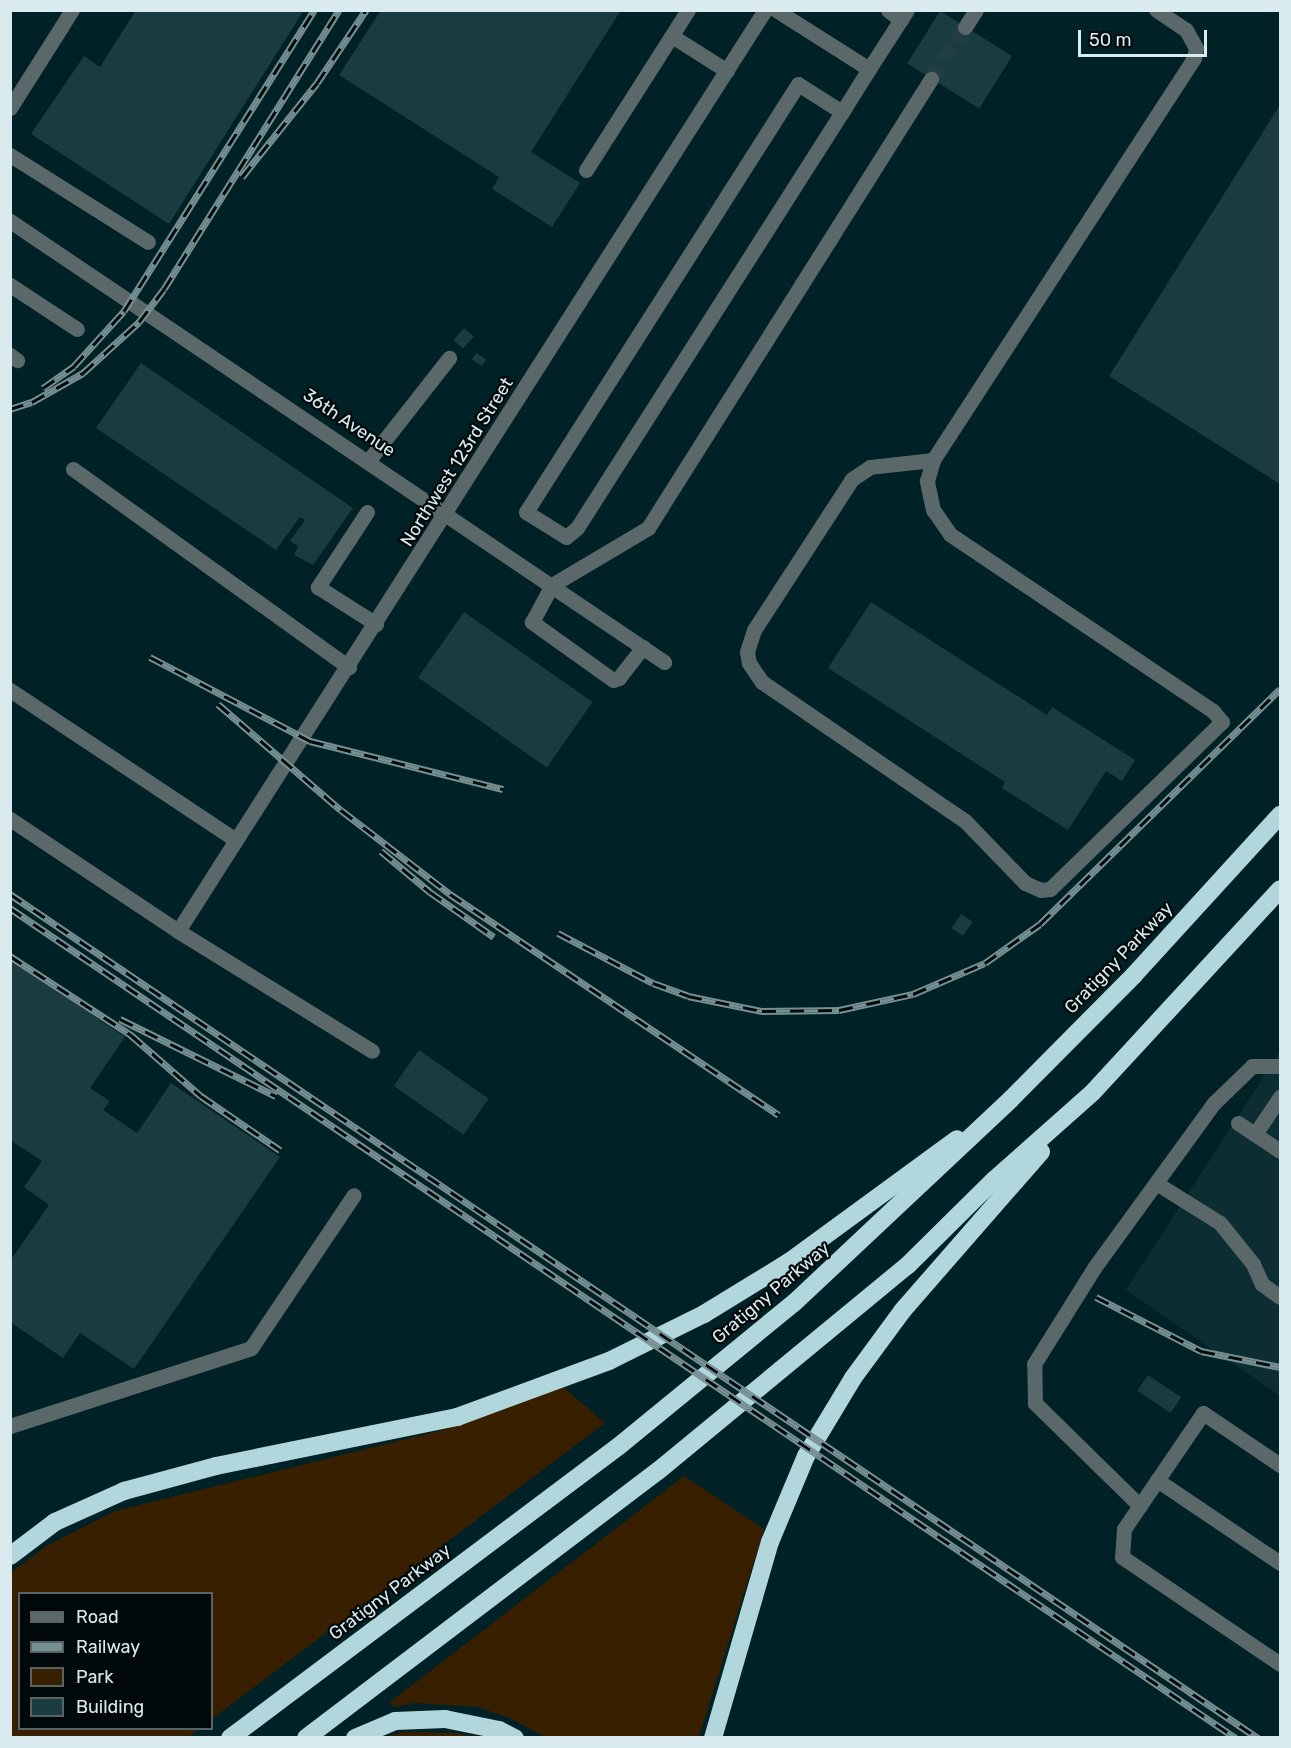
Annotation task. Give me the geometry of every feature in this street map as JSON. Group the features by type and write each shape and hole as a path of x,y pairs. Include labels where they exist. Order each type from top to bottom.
{"highway":[{"name":"Gratigny Parkway","path":"230,1737 619,1446 795,1302 952,1149 1011,1100 1134,975 1281,814"},
{"path":"306,1737 658,1471 908,1265 1001,1184 1093,1092 1281,889"},
{"path":"10,1556 55,1522 124,1491 216,1466 457,1417 549,1386 704,1314 789,1262 952,1149"},
{"path":"713,1737 770,1542 806,1456 853,1378 1001,1184"},
{"path":"355,1737 394,1721 445,1719 499,1730 515,1737"}],"street":[{"path":"10,108 72,10"},
{"path":"586,170 688,10"},
{"name":"Northwest 123rd Street","path":"178,931 448,513 765,10"},
{"path":"776,10 869,69"},
{"path":"842,112 798,84 526,512 566,537 577,528 904,15 888,10"},
{"path":"965,27 976,10"},
{"path":"933,460 870,467 852,479 754,630 747,651 749,663 762,682 965,821 1025,883 1041,890 1050,889 1222,722 1213,711 950,534 929,496 927,481 933,460 1194,58 1196,48 1186,30 1156,10"},
{"path":"672,36 727,71"},
{"path":"643,647 619,678 613,680 538,630 532,622 552,585 648,528 931,79"},
{"path":"10,155 148,242"},
{"name":"36th Avenue","path":"10,221 448,513 664,662"},
{"path":"10,285 76,328"},
{"path":"369,460 449,358"},
{"path":"73,469 349,667"},
{"path":"368,512 318,587 376,624"},
{"path":"10,690 236,840"},
{"path":"10,819 178,931 372,1051"},
{"path":"1140,1506 1035,1403 1034,1364 1094,1268 1215,1103 1252,1066 1281,1066"},
{"path":"1255,1134 1281,1097"},
{"path":"1238,1123 1281,1151"},
{"path":"1156,1183 1220,1223 1253,1264 1262,1284 1281,1297"},
{"path":"10,1426 251,1348 354,1195"},
{"path":"1281,1465 1203,1413 1124,1529 1122,1557 1281,1664"},
{"path":"1157,1480 1281,1563"}],"shaded area":[{"path":"1280,1051 1280,1396 1126,1290"}],"green space":[{"path":"562,1386 605,1423 213,1718 213,1592 18,1592 18,1730 198,1730 187,1738 11,1737 11,1572 48,1545 115,1511 443,1430"},
{"path":"684,1476 764,1529 699,1737 545,1737 510,1718 477,1707 414,1703 394,1707 390,1702"},
{"path":"403,1732 456,1733 479,1737 384,1737"}],"building":[{"path":"136,10 304,10 169,224 31,134 84,56 100,67"},
{"path":"381,10 621,10 531,152 580,183 552,227 492,189 499,177 339,75"},
{"path":"940,11 1012,56 979,109 907,64"},
{"path":"1280,105 1280,484 1109,376"},
{"path":"464,328 474,337 463,349 453,340"},
{"path":"476,353 486,359 482,366 472,360"},
{"path":"141,363 353,508 313,565 294,555 298,546 290,541 305,520 300,517 276,550 96,428"},
{"path":"871,602 1047,715 1052,707 1135,760 1122,781 1106,771 1068,830 1002,788 1005,782 828,668"},
{"path":"464,612 593,702 547,768 418,678"},
{"path":"961,914 973,922 963,936 951,928"},
{"path":"10,959 125,1037 90,1088 110,1101 103,1110 137,1133 171,1083 280,1157 134,1369 80,1333 63,1358 10,1322 10,1261 49,1205 24,1187 42,1161 10,1140"},
{"path":"419,1050 489,1099 463,1135 394,1086"},
{"path":"1148,1375 1181,1397 1171,1413 1137,1391"}],"tunnel":[{"path":"931,79 965,27"}],"railway":[{"path":"43,388 74,366 124,311 314,10"},
{"path":"10,409 32,402 83,373 139,322 164,289 339,10"},
{"path":"242,177 317,83 366,10"},
{"path":"150,657 310,741 503,789"},
{"path":"558,933 653,983 688,996 762,1011 839,1010 913,994 985,963 1040,924 1280,689"},
{"path":"218,704 341,810 450,894 779,1115"},
{"path":"381,851 430,892 494,937"},
{"path":"10,894 1258,1738"},
{"path":"10,908 1236,1738"},
{"path":"10,956 131,1035 201,1096 280,1150"},
{"path":"120,1019 276,1096"},
{"path":"1096,1297 1201,1351 1280,1367"}]}
